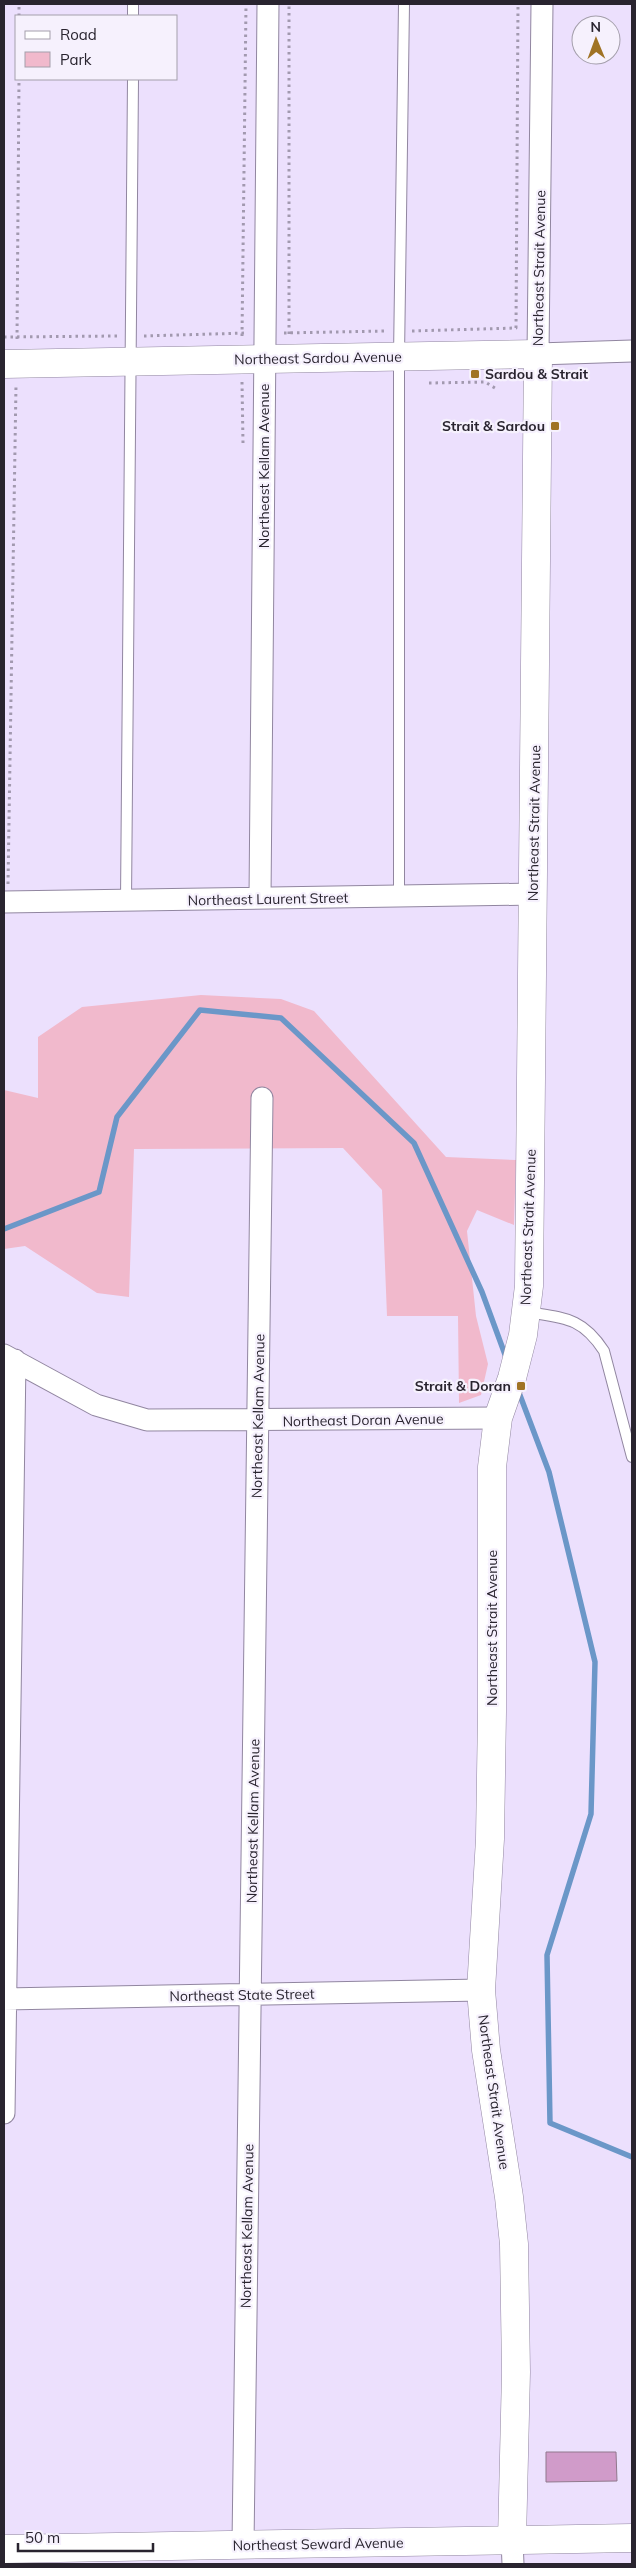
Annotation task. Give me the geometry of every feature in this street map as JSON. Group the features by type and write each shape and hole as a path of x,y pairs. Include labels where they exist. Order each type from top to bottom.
{"main road":[{"name":"Northeast Sardou Avenue","path":"14,375 129,362 256,369 399,356 538,354"},
{"name":"Northeast Strait Avenue","path":"512,2552 516,2372 514,2244 510,2197 486,2050 481,1990 490,1839 492,1467 498,1418 512,1378 526,1312 529,1286 538,354"},
{"name":"Northeast Seward Avenue","path":"14,2552 243,2545 512,2552 632,2538"}],"street":[{"name":"Northeast Kellam Avenue","path":"260,898 256,369 268,4"},
{"name":"Northeast Strait Avenue","path":"538,354 542,4"},
{"name":"Northeast Sardou Avenue","path":"538,354 632,351"},
{"name":"Northeast Laurent Street","path":"6,902 533,894"},
{"name":"Northeast Kellam Avenue","path":"243,2545 262,1098"},
{"name":"Northeast Doran Avenue","path":"9,1358 96,1405 129,1417 166,1422 498,1418"},
{"path":"4,2113 9,1358"},
{"name":"Northeast State Street","path":"5,1999 481,1990"}],"lane":[{"path":"399,897 399,356 404,4"},
{"path":"126,901 129,362 133,80"},
{"path":"526,1312 575,1322 584,1326 596,1339 604,1351 632,1457"}],"path":[{"path":"246,4 256,369"},
{"path":"243,452 256,369 289,4"},
{"path":"516,328 518,4"},
{"path":"6,902 19,80"},
{"path":"429,383 486,382 495,388"}],"green space":[{"path":"201,995 281,999 314,1011 446,1157 516,1160 514,1225 477,1210 467,1231 476,1316 488,1364 481,1395 459,1403 458,1316 387,1316 382,1190 343,1148 134,1149 129,1297 97,1293 25,1246 4,1249 4,1090 38,1098 38,1037 82,1007"}],"building":[{"path":"546,2452 616,2452 617,2481 546,2482"}],"waterway":[{"path":"4,1229 99,1192 117,1117 200,1010 281,1018 414,1143 482,1292 507,1360"},
{"path":"518,1390 549,1472 595,1662 591,1814 547,1955 550,2123 632,2157"}],"place":[{"name":"Sardou & Strait","path":"475,374"},
{"name":"Strait & Sardou","path":"555,426"},
{"name":"Strait & Doran","path":"521,1386"}]}
